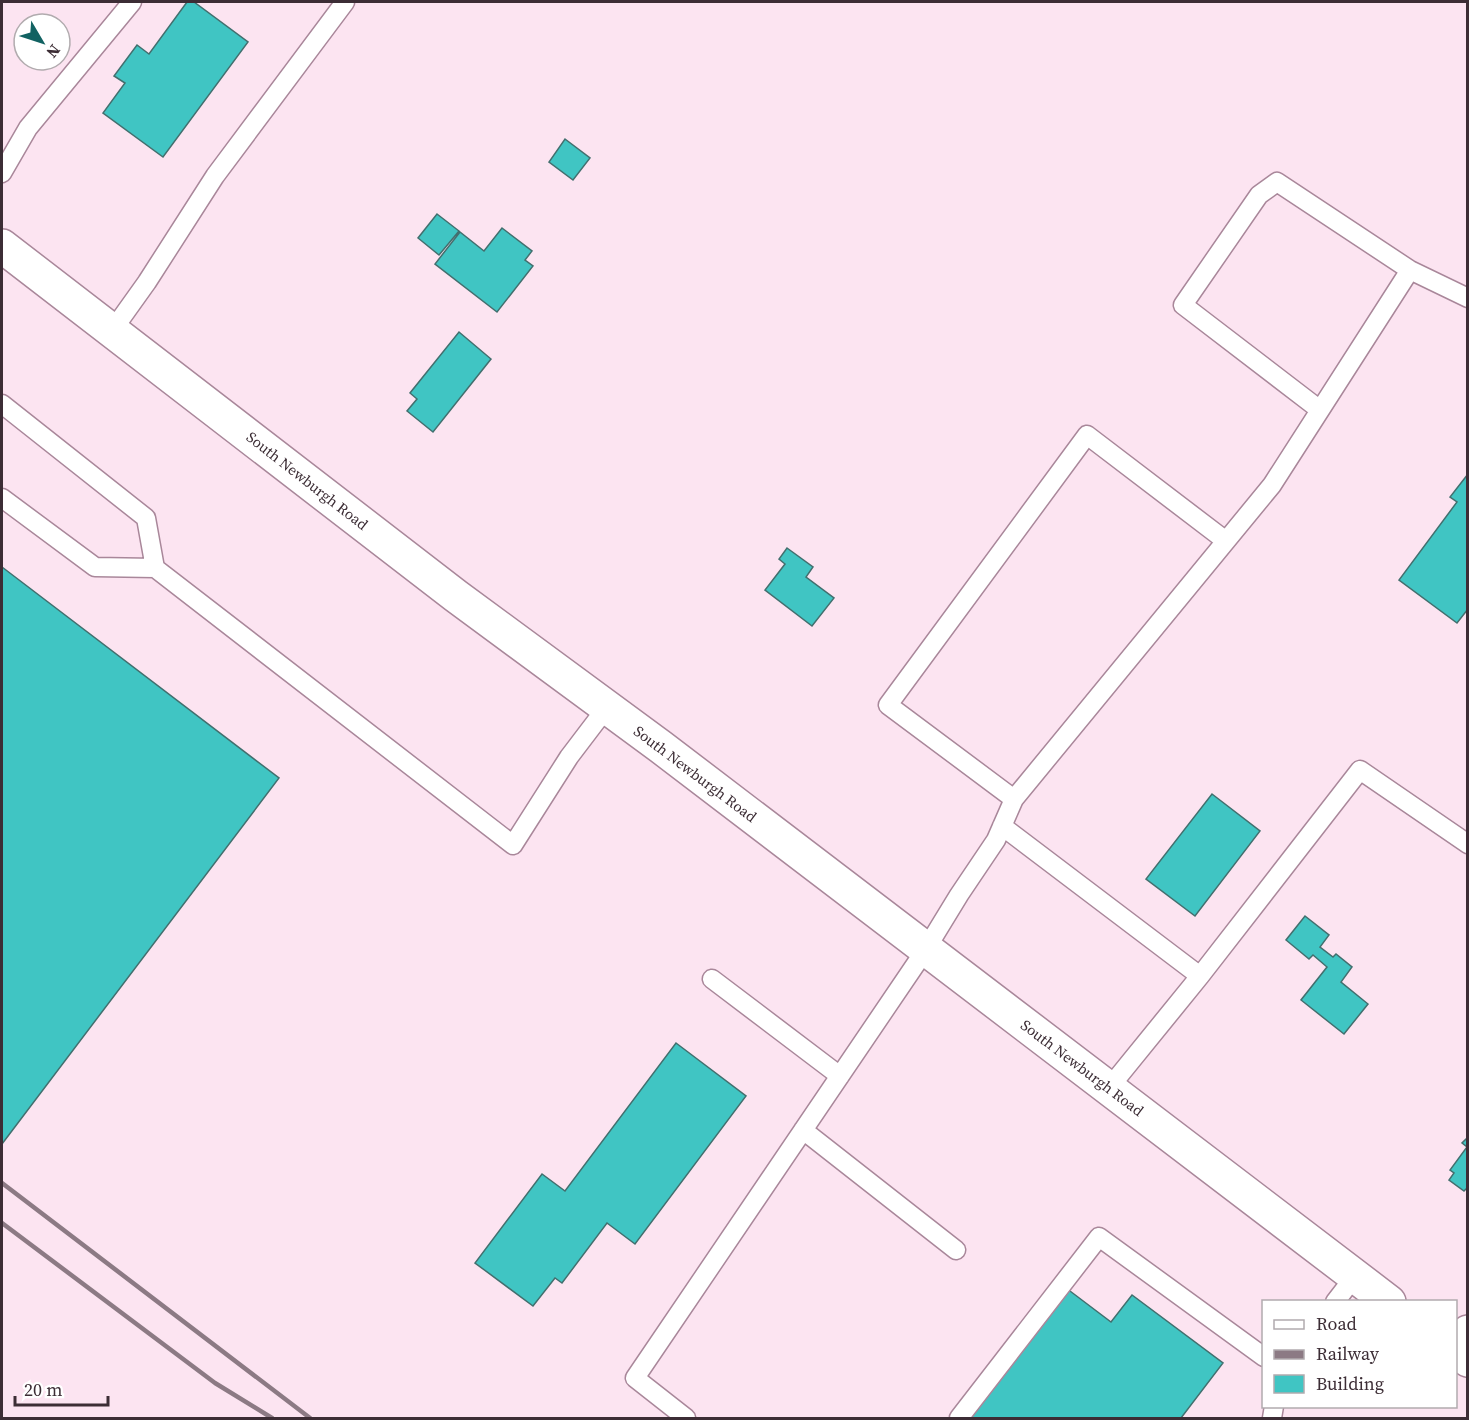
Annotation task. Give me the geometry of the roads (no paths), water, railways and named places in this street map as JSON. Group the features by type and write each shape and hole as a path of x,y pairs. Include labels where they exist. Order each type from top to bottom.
{"main road":[{"name":"South Newburgh Road","path":"2,246 456,596 607,707 1386,1300"},
{"path":"1457,1346 1467,1332"}],"lane":[{"path":"2,173 28,128 132,2"},
{"path":"112,331 147,282 215,176 345,2"},
{"path":"1320,410 1184,305 1259,195 1277,182 1410,270 1467,298"},
{"path":"686,1419 635,1378 926,949 996,840 1014,799 1272,485 1410,270"},
{"path":"2,404 146,518 155,568"},
{"path":"1014,799 888,705 1087,435 1226,541"},
{"path":"2,498 95,567 155,568 513,845 568,757 607,707"},
{"path":"1109,1088 1200,976 1360,770 1467,844"},
{"path":"1002,826 1200,976"},
{"path":"712,979 840,1076"},
{"path":"803,1130 956,1250"},
{"path":"959,1419 1099,1237 1262,1356"},
{"path":"1337,1300 1355,1276"}],"railway":[{"path":"2,1183 310,1418"},
{"path":"2,1223 215,1383 272,1418"}]}
